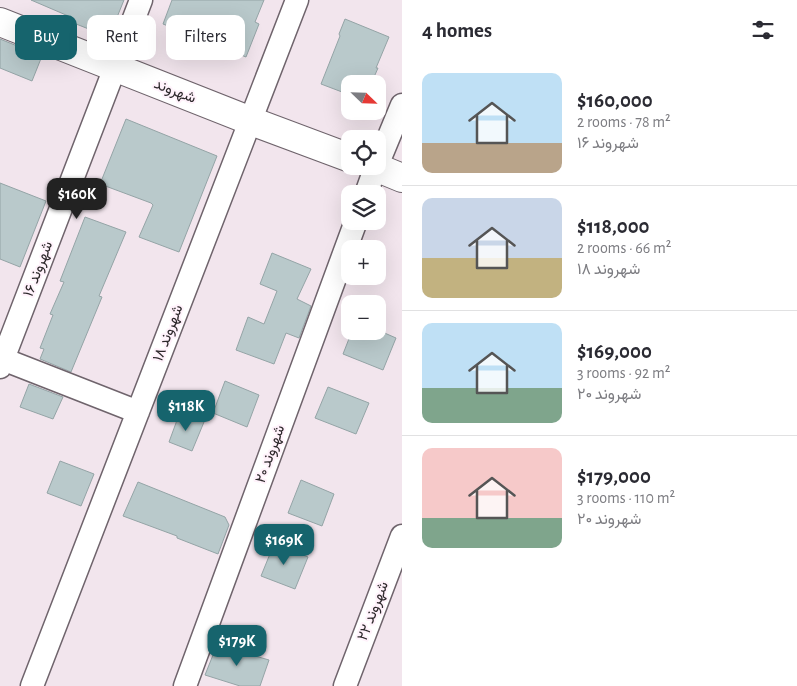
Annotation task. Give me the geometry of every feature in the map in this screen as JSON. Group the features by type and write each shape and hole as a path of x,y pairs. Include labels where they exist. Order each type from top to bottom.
{"street":[{"name":"شهروند ۱۶","path":"1,361 141,0"},
{"name":"شهروند ۱۸","path":"32,686 296,0"},
{"name":"شهروند","path":"0,22 341,155"},
{"path":"386,143 402,105"},
{"path":"386,171 402,178"},
{"name":"شهروند ۲۰","path":"185,686 353,230"},
{"path":"1,361 138,412"},
{"name":"شهروند ۲۲","path":"345,686 402,536"}],"building":[{"path":"31,0 124,0 118,15 87,15 87,28 77,24 77,15 66,15"},
{"path":"172,0 264,0 255,22 259,24 246,57 245,15 166,15"},
{"path":"345,19 389,37 375,75 341,75 341,92 321,84 340,36 339,34"},
{"path":"0,39 15,45 15,60 40,60 32,81 0,68"},
{"path":"126,119 217,156 179,252 139,237 153,205 151,203 100,184"},
{"path":"0,183 46,201 20,267 0,259"},
{"path":"85,217 126,232 99,296 102,297 71,372 40,359 44,349 40,348 53,315 50,314 64,282 60,281"},
{"path":"272,253 311,269 297,299 311,306 299,338 286,333 274,364 236,350 248,317 264,324 277,291 260,284"},
{"path":"386,334 396,338 383,370 343,354 348,340 386,340"},
{"path":"225,381 259,395 247,427 213,413"},
{"path":"29,384 63,397 53,419 20,407"},
{"path":"328,387 369,403 356,434 315,418"},
{"path":"180,412 204,422 192,451 169,442"},
{"path":"60,461 94,474 81,506 47,493"},
{"path":"301,480 334,494 322,526 288,513"},
{"path":"138,482 225,517 229,525 218,554 123,516"},
{"path":"274,544 308,557 295,589 261,576"},
{"path":"217,645 269,660 260,686 240,686 205,675"}]}
